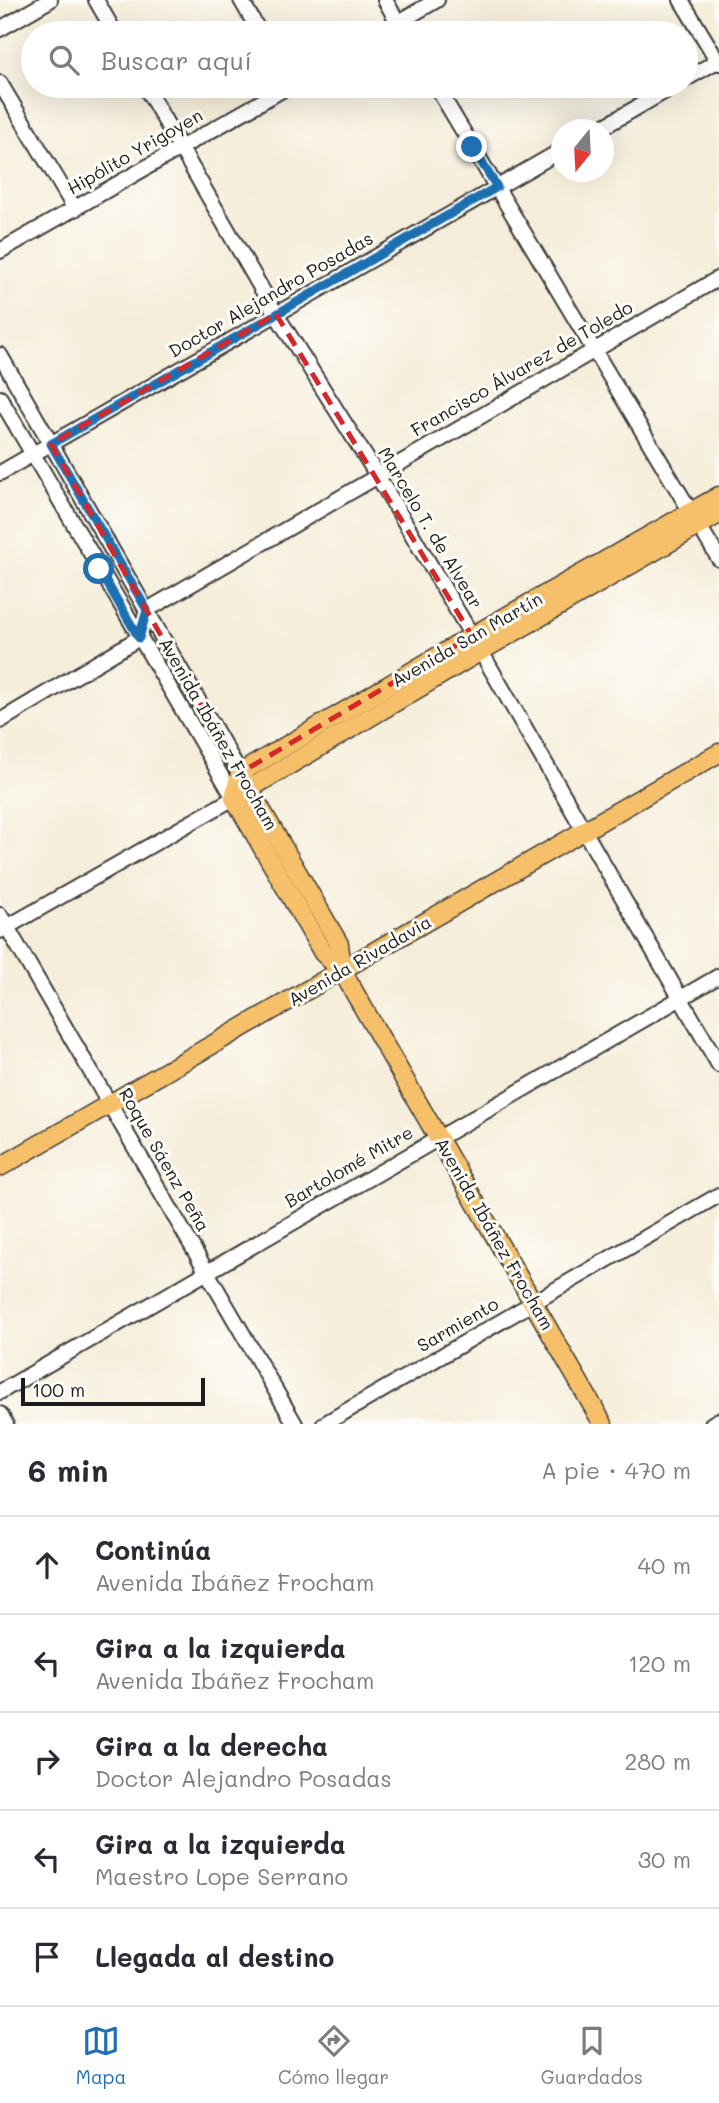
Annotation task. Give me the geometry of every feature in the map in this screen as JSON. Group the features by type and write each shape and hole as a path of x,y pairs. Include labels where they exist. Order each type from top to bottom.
{"main road":[{"name":"Avenida San Martín","path":"240,773 477,644 696,518 719,496"},
{"name":"Avenida San Martín","path":"696,518 719,514"},
{"name":"Avenida San Martín","path":"241,793 477,644"},
{"name":"Avenida Rivadavia","path":"0,1167 719,753"},
{"name":"Avenida Ibáñez Frocham","path":"240,773 241,793 339,944 342,971 603,1424"}],"street":[{"path":"0,29 50,0"},
{"path":"96,0 108,21"},
{"path":"241,0 253,21"},
{"path":"384,0 397,21"},
{"path":"410,21 437,0"},
{"path":"681,0 694,21"},
{"path":"698,27 719,61 698,72"},
{"path":"0,83 75,209"},
{"name":"Marcelo T. de Alvear","path":"152,98 276,314 377,475 477,644 719,1065"},
{"name":"Hipólito Yrigoyen","path":"0,251 268,98"},
{"path":"443,98 719,559"},
{"path":"614,121 653,98"},
{"name":"Doctor Alejandro Posadas","path":"0,473 551,156"},
{"name":"Francisco Álvarez de Toledo","path":"147,610 719,278"},
{"name":"Avenida Ibáñez Frocham","path":"0,355 240,773"},
{"name":"Avenida Ibáñez Frocham","path":"0,398 139,638 241,793"},
{"path":"0,721 139,638 147,610"},
{"name":"Avenida San Martín","path":"2,924 241,793"},
{"name":"Roque Sáenz Peña","path":"2,924 110,1104 295,1424"},
{"name":"Bartolomé Mitre","path":"0,1392 719,976"},
{"name":"Sarmiento","path":"324,1424 719,1195"},
{"path":"0,1415 6,1424"},
{"path":"712,1424 719,1420"}],"highlighted area":[{"path":"276,314 472,636 240,773 51,444"}],"green space":[{"path":"159,641 232,768 224,773 150,646"}],"route":[{"path":"99,569 139,638 147,610 51,444 497,187 472,147"}]}
